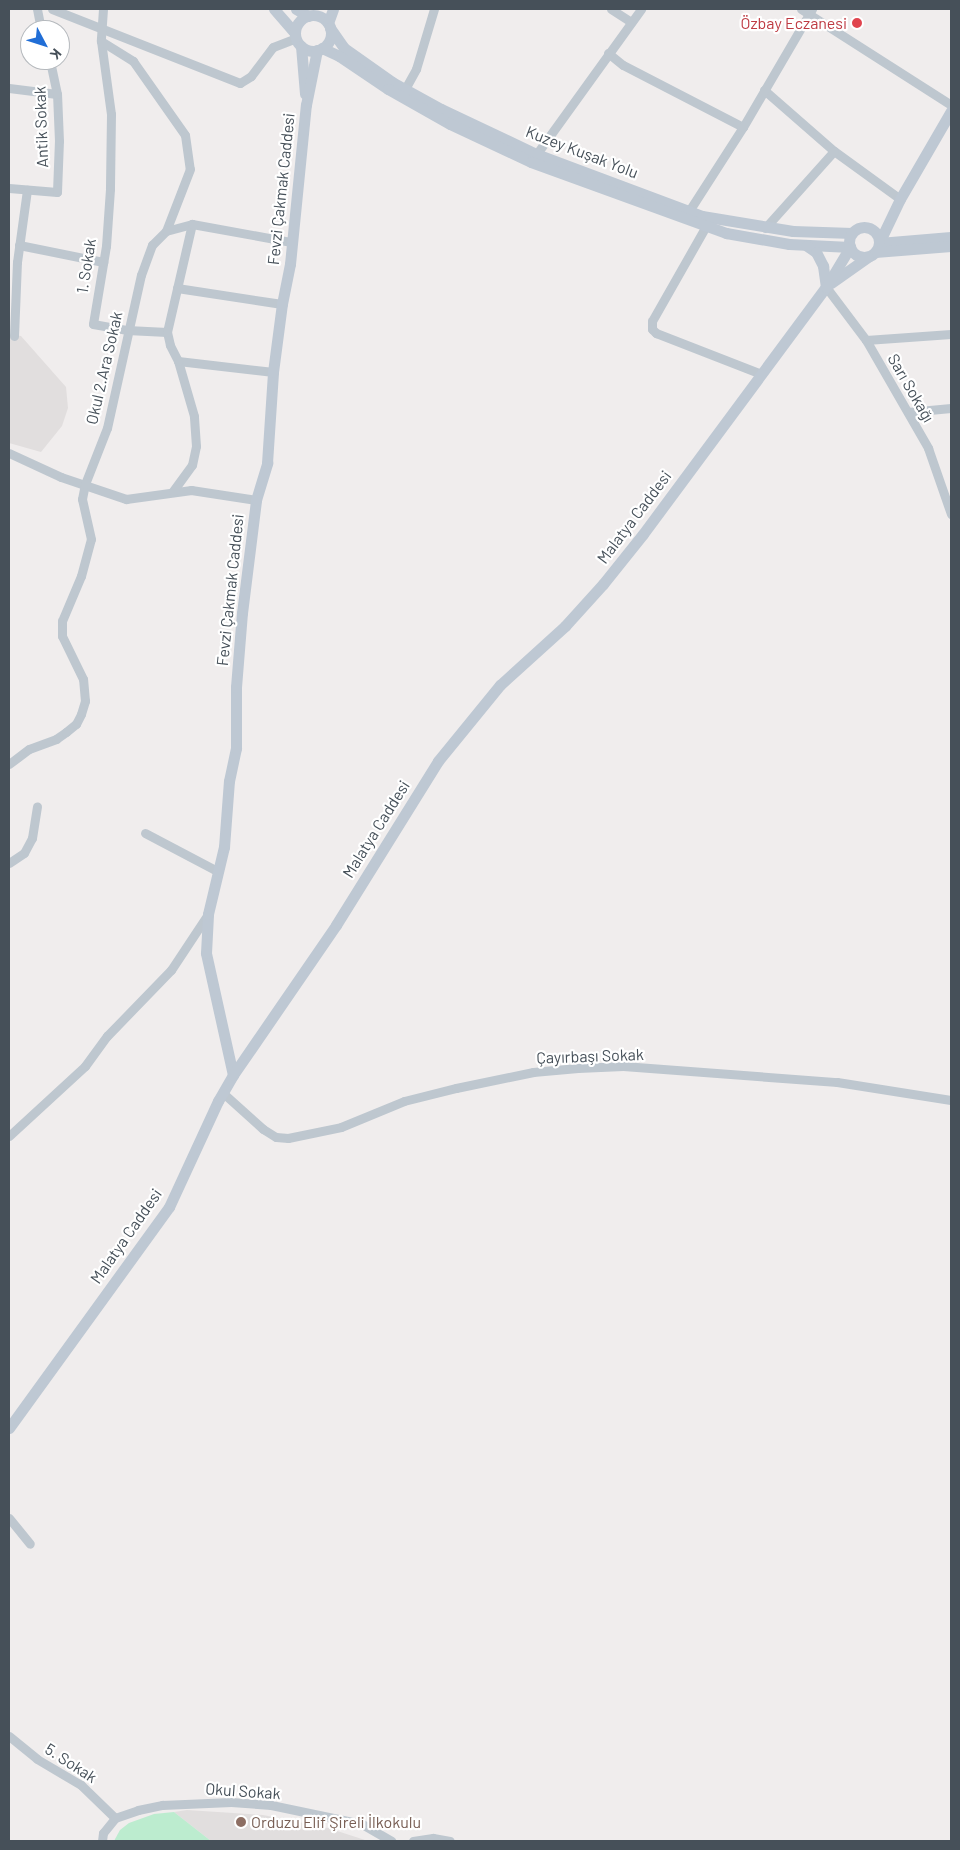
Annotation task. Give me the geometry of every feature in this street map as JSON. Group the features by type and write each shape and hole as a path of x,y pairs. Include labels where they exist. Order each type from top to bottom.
{"street":[{"path":"52,9 240,83 257,69 273,47 297,39"},
{"name":"1. Sokak","path":"103,9 101,40 111,114 110,189 106,246 93,324 127,330"},
{"path":"274,9 308,50 320,49"},
{"path":"296,9 313,13 324,19 329,26"},
{"path":"306,105 320,49 330,40 329,26 333,9"},
{"path":"405,89 416,69 434,9"},
{"path":"611,9 631,22"},
{"path":"534,158 641,9"},
{"path":"801,9 811,11 951,105"},
{"path":"689,211 743,127 811,11"},
{"path":"306,105 297,39 301,19 313,13"},
{"name":"Kuzey Kuşak Yolu","path":"329,26 344,48 405,89 534,158 702,216 765,228 818,234 852,233"},
{"name":"Okul 2.Ara Sokak","path":"9,764 28,749 56,739 76,724 85,701 83,679 62,636 61,628 88,555 91,539 82,499 84,484 107,428 117,388 127,330 147,257 152,245 166,231 190,170 186,135 133,61 101,40"},
{"name":"Kuzey Kuşak Yolu","path":"320,49 339,56 388,89 450,124 706,226 760,240 807,246 850,247"},
{"path":"608,53 623,64 743,127"},
{"name":"Antik Sokak","path":"27,190 58,192 59,141 57,94 52,70"},
{"path":"9,88 57,94"},
{"path":"764,90 834,151 900,199"},
{"name":"Fevzi Çakmak Caddesi","path":"233,1075 206,953 208,914 224,847 230,781 236,748 239,649 256,500 267,463 273,372 282,304 290,264 306,105"},
{"path":"874,251 900,199 951,112"},
{"path":"765,228 834,151"},
{"path":"9,188 27,190 19,245 14,336"},
{"path":"869,228 900,199"},
{"path":"173,491 192,465 196,446 194,416 178,361 170,345 167,332 192,224"},
{"path":"166,231 192,224 291,242"},
{"path":"706,226 652,321 652,329 656,333 761,374"},
{"path":"886,227 896,242"},
{"path":"826,287 850,247 852,233 860,228 869,228 876,234 874,251"},
{"path":"826,287 874,251 896,242 951,237"},
{"path":"19,245 103,262"},
{"path":"807,246 816,252 823,266 826,287"},
{"path":"850,247 856,255 874,251 951,246"},
{"name":"Malatya Caddesi","path":"11,1422 169,1207 233,1075 336,925 438,761 500,685 565,626 603,584 826,287"},
{"name":"Sarı Sokağı","path":"826,287 866,340 928,448 951,514"},
{"path":"177,288 282,304"},
{"path":"127,330 167,332"},
{"path":"866,340 951,334"},
{"path":"178,361 273,372"},
{"path":"908,412 951,408"},
{"path":"9,453 61,477 126,499 191,490 256,500"},
{"path":"9,863 24,853 32,838 36,806"},
{"path":"145,833 217,871"},
{"path":"9,1136 85,1066 107,1036 171,970 208,914"},
{"name":"Çayırbaşı Sokak","path":"223,1093 270,1133 288,1138 341,1127 404,1101 456,1088 533,1072 578,1068 623,1066 837,1082 951,1100"},
{"path":"9,1518 30,1544"},
{"name":"5. Sokak","path":"9,1736 36,1759 81,1786 115,1818"},
{"name":"Okul Sokak","path":"115,1818 162,1805 231,1802 271,1805 362,1824 392,1841"},
{"path":"102,1841 103,1833 115,1818"},
{"path":"413,1841 433,1838 450,1841"}],"shaded area":[{"path":"9,334 21,336 66,387 68,408 62,426 41,452 9,443"},
{"name":"Orduzu Elif Şireli İlkokulu","path":"187,1810 263,1815 328,1828 368,1841 211,1841 174,1812"}],"green space":[{"path":"174,1812 211,1841 114,1841 120,1830 129,1823 154,1814"}],"place":[{"name":"Özbay Eczanesi","path":"857,23"},
{"name":"Orduzu Elif Şireli İlkokulu","path":"241,1822"}]}
